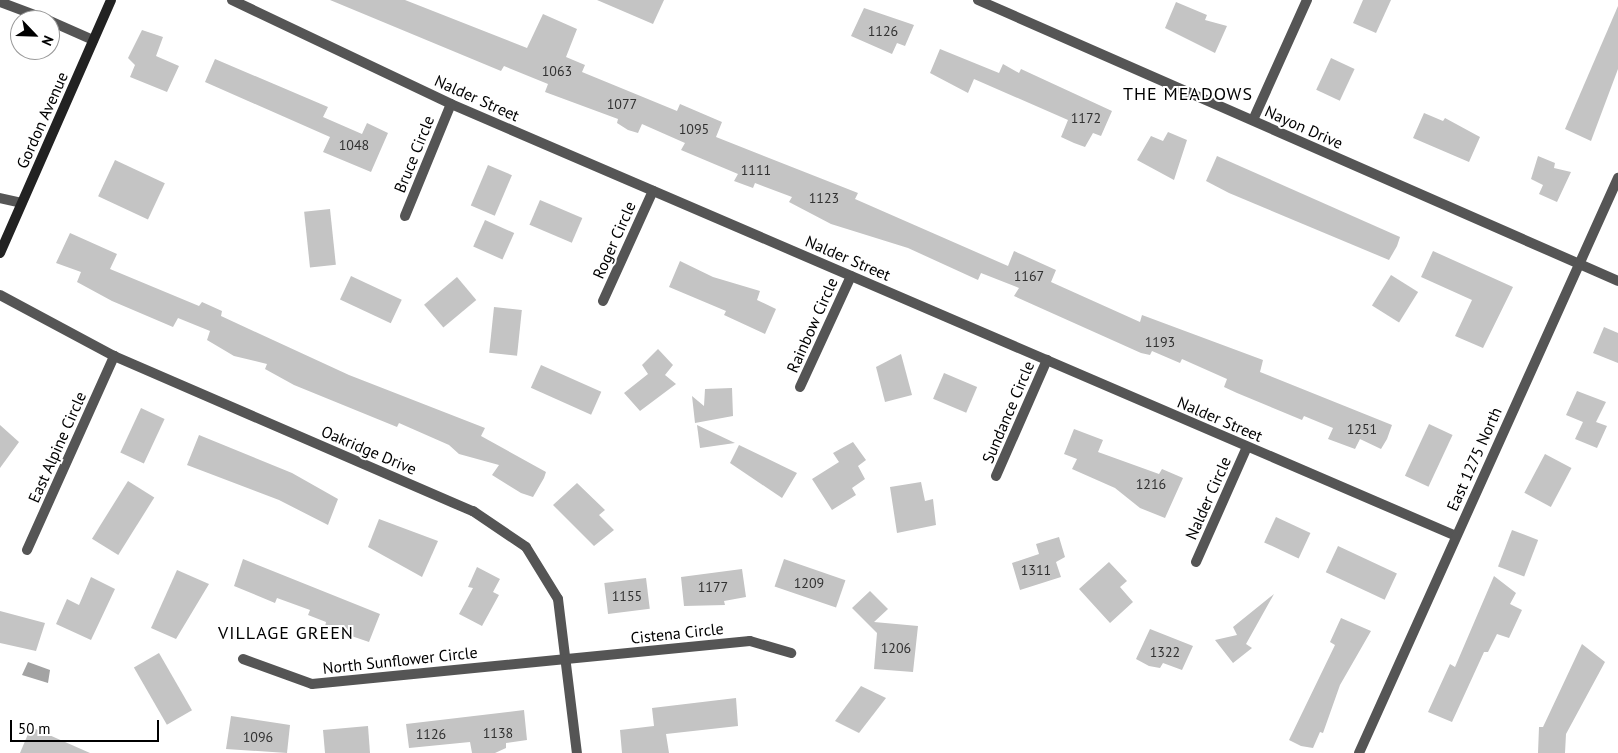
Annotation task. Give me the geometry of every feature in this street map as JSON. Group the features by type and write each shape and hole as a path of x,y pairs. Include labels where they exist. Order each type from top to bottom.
{"main road":[{"name":"Gordon Avenue","path":"0,253 111,0"}],"street":[{"name":"Nalder Street","path":"232,0 451,104 1456,536"},
{"name":"Nayon Drive","path":"978,0 1618,281"},
{"path":"1253,120 1307,0"},
{"path":"0,2 22,10"},
{"path":"60,25 94,40"},
{"name":"Bruce Circle","path":"405,216 451,104"},
{"name":"East 1275 North","path":"1359,753 1618,178"},
{"name":"Roger Circle","path":"603,301 652,191"},
{"path":"0,198 21,203"},
{"name":"Rainbow Circle","path":"800,387 851,276"},
{"name":"Oakridge Drive","path":"0,295 114,356 488,521 526,547 558,599 577,753"},
{"name":"East Alpine Circle","path":"27,550 114,356"},
{"name":"Sundance Circle","path":"996,476 1047,360"},
{"name":"Nalder Circle","path":"1196,562 1248,447"},
{"name":"Cistena Circle","path":"565,659 750,641 792,653"},
{"name":"North Sunflower Circle","path":"243,659 312,684 565,659"}],"shaded area":[{"path":"28,662 50,670 48,683 22,675"}],"building":[{"path":"330,0 405,0 527,48 543,14 577,29 566,57 585,65 582,72 677,111 680,104 722,122 716,137 858,193 855,199 1008,266 1014,251 1056,270 1051,282 1140,322 1142,315 1263,360 1260,372 1392,425 1387,439 1381,449 1360,439 1355,449 1328,439 1333,428 1304,416 1302,420 1237,393 1224,387 1227,379 1182,359 1180,363 1152,351 1150,355 1141,353 1014,296 1019,288 981,273 978,280 908,248 831,224 789,202 792,197 755,183 753,188 734,181 738,174 681,150 685,143 642,124 638,133 628,130 617,123 618,119 545,92 548,84 504,66 501,71"},
{"path":"597,0 664,0 653,24"},
{"path":"1363,0 1391,0 1376,33 1353,23"},
{"path":"1176,2 1207,15 1205,20 1227,26 1215,53 1165,28"},
{"path":"1618,6 1618,69 1591,141 1565,129"},
{"path":"864,8 914,25 905,46 897,43 892,54 851,36"},
{"path":"142,30 163,37 156,56 179,66 167,92 130,77 135,65 128,58"},
{"path":"940,49 999,73 1003,64 1019,73 1021,69 1112,111 1101,136 1093,133 1085,147 1074,143 1061,137 1068,120 974,79 968,93 930,73"},
{"path":"1331,58 1355,69 1340,101 1316,90"},
{"path":"215,59 328,107 323,117 362,134 367,123 388,133 371,172 323,152 330,137 205,82"},
{"path":"1424,113 1443,121 1445,118 1480,137 1469,162 1413,138"},
{"path":"1168,132 1187,140 1174,180 1137,160 1151,136 1163,141"},
{"path":"1217,156 1400,237 1397,246 1389,260 1229,193 1206,181"},
{"path":"1538,156 1555,163 1554,168 1571,172 1557,202 1539,194 1543,185 1531,179"},
{"path":"115,160 165,183 148,219 98,196"},
{"path":"488,165 512,175 495,216 471,206"},
{"path":"540,200 582,218 572,243 529,225"},
{"path":"330,209 336,265 310,267 304,212"},
{"path":"485,220 514,233 502,260 473,246"},
{"path":"70,233 117,254 110,269 199,306 202,302 222,311 221,316 349,375 485,428 481,436 546,472 544,478 533,497 521,493 492,475 499,465 459,454 449,445 399,423 397,427 294,385 265,369 267,364 234,356 207,340 210,331 178,318 173,327 112,301 77,282 81,272 56,263"},
{"path":"1433,251 1513,287 1483,348 1455,336 1472,300 1421,277"},
{"path":"680,261 713,277 760,291 757,300 776,309 765,334 724,315 726,311 669,287"},
{"path":"1391,275 1418,292 1399,322 1372,306"},
{"path":"351,276 402,300 391,323 340,300"},
{"path":"457,277 476,300 443,328 424,305"},
{"path":"494,307 522,310 517,356 489,353"},
{"path":"1604,327 1618,333 1618,363 1593,353"},
{"path":"658,349 673,365 665,375 676,384 640,411 624,393 648,374 642,365"},
{"path":"901,354 912,395 885,402 876,367"},
{"path":"541,365 601,392 591,415 531,388"},
{"path":"944,373 977,387 966,413 933,399"},
{"path":"732,388 733,416 695,423 692,396 704,406 705,389"},
{"path":"1577,391 1606,402 1596,422 1607,426 1597,448 1575,439 1583,422 1566,415"},
{"path":"141,408 165,419 144,463 120,452"},
{"path":"1429,424 1453,435 1428,487 1405,476"},
{"path":"0,425 19,442 0,468"},
{"path":"697,425 735,443 700,448"},
{"path":"1074,429 1103,440 1098,452 1159,474 1162,469 1183,478 1165,518 1140,508 1115,488 1072,469 1077,459 1064,454"},
{"path":"199,435 292,473 338,499 328,525 279,500 187,465"},
{"path":"853,442 866,460 858,466 865,479 852,488 856,495 832,510 812,479 839,462 833,453"},
{"path":"739,445 797,473 782,498 730,463"},
{"path":"1545,454 1571,468 1551,507 1524,493"},
{"path":"128,481 154,497 118,555 92,539"},
{"path":"921,482 925,501 933,499 936,525 897,533 890,487"},
{"path":"577,483 605,510 599,515 614,530 594,546 553,505"},
{"path":"1276,517 1310,533 1299,558 1264,542"},
{"path":"379,519 438,541 422,577 368,547"},
{"path":"1512,530 1538,540 1524,576 1498,566"},
{"path":"1059,537 1065,557 1056,562 1061,577 1020,590 1012,563 1039,554 1036,544"},
{"path":"1338,546 1397,573 1385,600 1326,572"},
{"path":"243,559 380,614 369,642 325,627 326,622 308,615 310,610 277,598 275,603 234,586"},
{"path":"784,559 845,580 836,608 775,586"},
{"path":"1109,562 1127,581 1120,587 1133,602 1110,623 1079,589"},
{"path":"477,567 500,579 493,592 499,595 482,626 459,614 473,588 468,587"},
{"path":"742,569 746,597 724,601 725,605 684,606 681,577"},
{"path":"177,570 209,584 176,639 151,628"},
{"path":"1494,576 1516,593 1510,604 1522,610 1509,638 1497,634 1488,652 1484,652 1452,722 1428,712 1450,664 1455,667"},
{"path":"91,577 115,589 91,640 56,624 67,599 79,605"},
{"path":"646,578 650,609 608,614 604,583"},
{"path":"870,591 888,609 874,622 918,626 913,672 874,669 877,633 852,608"},
{"path":"1274,594 1246,644 1252,648 1233,663 1215,640 1237,635 1233,627"},
{"path":"0,611 45,623 36,651 0,643"},
{"path":"1341,618 1371,631 1340,685 1323,733 1320,732 1313,748 1301,746 1289,740 1335,645 1330,642"},
{"path":"1150,629 1193,646 1182,670 1163,663 1160,668 1149,666 1136,659"},
{"path":"1582,644 1605,662 1566,734 1565,753 1538,753 1539,727 1543,727"},
{"path":"159,653 192,710 167,725 134,668"},
{"path":"861,686 886,698 859,733 835,721"},
{"path":"736,698 738,726 666,734 669,753 622,753 620,730 654,726 652,708"},
{"path":"524,710 527,740 506,743 506,748 495,753 472,753 470,742 409,748 406,724"},
{"path":"231,716 290,725 287,753 226,749"},
{"path":"368,726 370,753 325,753 323,730"},
{"path":"31,727 90,753 20,753"}],"district":[{"name":"THE MEADOWS","path":"1188,94"},
{"name":"VILLAGE GREEN","path":"286,633"}]}
